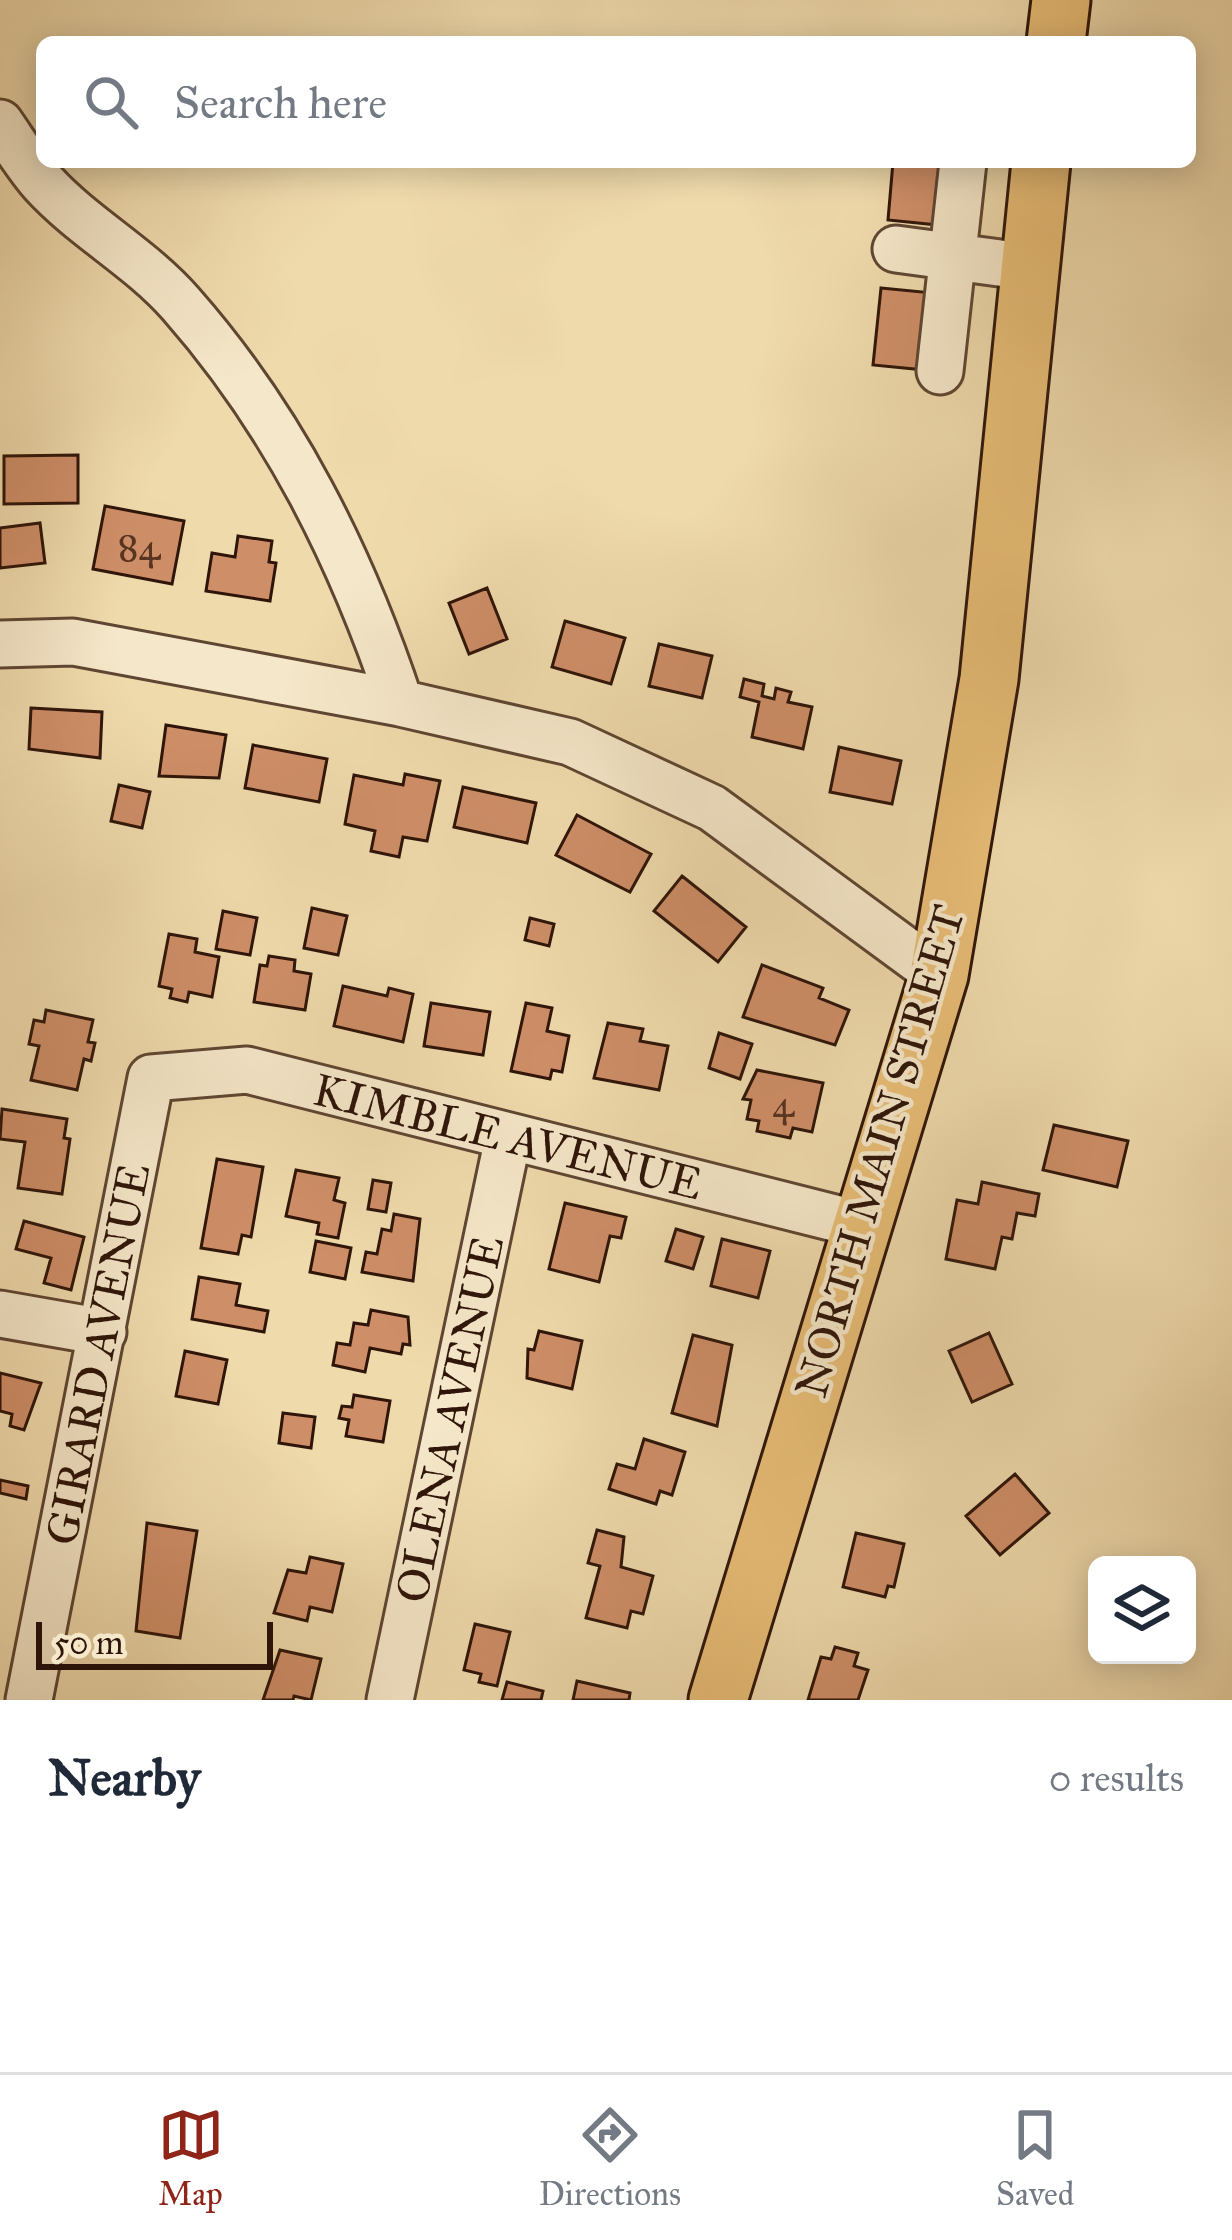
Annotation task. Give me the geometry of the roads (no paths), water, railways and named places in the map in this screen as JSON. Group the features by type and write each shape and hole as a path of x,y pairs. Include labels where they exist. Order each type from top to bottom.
{"main road":[{"path":"1057,36 1061,0"},
{"name":"NORTH MAIN STREET","path":"718,1700 939,975 989,680 1041,168"}],"street":[{"path":"0,123 44,184 178,300 244,381 297,460 358,584 400,703"},
{"path":"940,371 962,168"},
{"path":"896,249 1029,267"},
{"path":"0,644 73,642 400,703 570,742 712,808 939,975"},
{"name":"KIMBLE AVENUE","path":"151,1078 247,1070 862,1225"},
{"name":"GIRARD AVENUE","path":"29,1700 151,1078"},
{"name":"OLENA AVENUE","path":"390,1700 508,1138"},
{"path":"0,1314 103,1332"}]}
